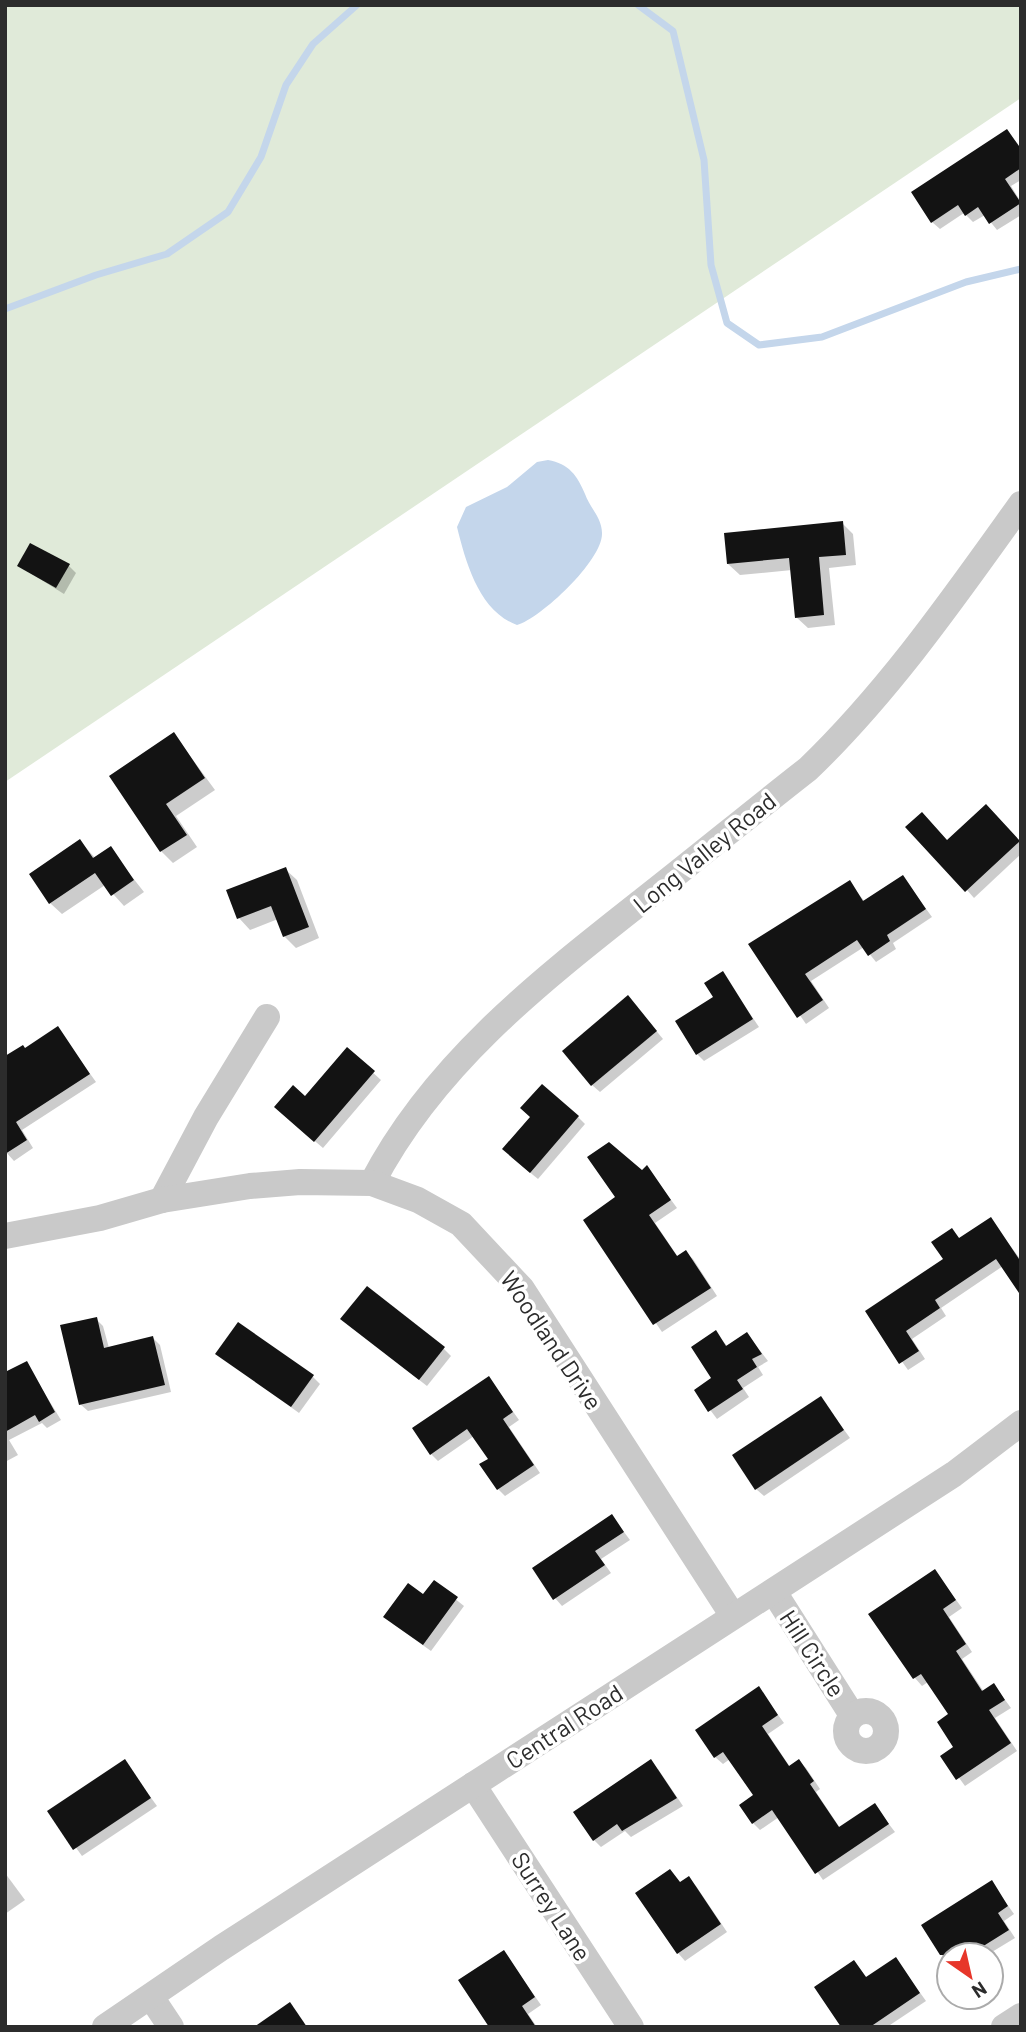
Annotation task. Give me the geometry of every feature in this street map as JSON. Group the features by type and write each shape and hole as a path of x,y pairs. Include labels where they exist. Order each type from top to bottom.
{"street":[{"name":"Long Valley Road","path":"372,1183 393,1144 430,1095 506,1012 808,769 845,733 936,621 1021,504"},
{"path":"162,1200 206,1117 267,1017"},
{"name":"Woodland Drive","path":"5,1236 41,1226 100,1218 162,1200 288,1183 372,1183 418,1200 461,1224 522,1289 733,1616"},
{"name":"Central Road","path":"105,2027 954,1474 1021,1423"},
{"name":"Hill Circle","path":"774,1592 852,1715"},
{"name":"Surrey Lane","path":"473,1785 631,2027"},
{"path":"151,1997 171,2027"},
{"path":"1004,2027 1021,2016"}],"green space":[{"path":"5,5 1021,5 1021,98 5,782"}],"water":[{"path":"548,460 562,464 582,487 598,518 602,533 600,544 582,572 555,600 517,625 493,609 476,584 457,527 466,507 507,487 537,462"}],"building":[{"path":"1007,129 1021,149 1021,168 1005,179 1021,203 989,224 978,207 965,216 958,205 931,223 911,192"},
{"path":"843,521 846,555 819,557 824,615 795,618 789,558 727,564 724,533"},
{"path":"30,543 70,564 56,588 17,566"},
{"path":"174,732 205,778 166,804 187,835 160,852 109,776"},
{"path":"986,804 1020,841 965,892 905,827 922,812 947,840"},
{"path":"80,839 93,858 111,846 134,880 111,896 95,873 49,904 29,874"},
{"path":"286,867 309,927 283,937 271,906 237,919 226,890"},
{"path":"903,875 926,909 887,935 890,941 868,956 857,940 805,974 823,1000 797,1018 748,944 850,880 863,901"},
{"path":"723,971 753,1019 696,1055 675,1021 713,997 704,983"},
{"path":"628,995 657,1031 591,1086 562,1051"},
{"path":"58,1026 90,1074 16,1122 27,1140 5,1154 5,1056 23,1045 25,1048"},
{"path":"347,1047 375,1071 314,1142 274,1107 293,1085 305,1096"},
{"path":"542,1084 579,1116 530,1173 502,1149 530,1117 520,1108"},
{"path":"609,1142 642,1170 647,1165 671,1200 649,1215 677,1256 686,1250 711,1288 653,1325 583,1220 615,1197 587,1157"},
{"path":"991,1217 1021,1262 1021,1296 996,1259 935,1300 940,1308 906,1331 919,1351 899,1364 865,1311 943,1259 931,1242 952,1228 959,1238"},
{"path":"367,1286 445,1347 419,1380 340,1319"},
{"path":"97,1317 104,1348 153,1336 165,1385 79,1405 60,1325"},
{"path":"238,1322 314,1375 291,1407 215,1354"},
{"path":"716,1330 726,1346 747,1332 762,1354 752,1359 757,1367 737,1380 743,1389 708,1412 694,1390 711,1378 691,1347"},
{"path":"27,1361 55,1412 39,1422 35,1415 5,1432 5,1372"},
{"path":"489,1376 513,1412 503,1419 534,1465 497,1490 479,1464 488,1459 467,1429 430,1455 412,1428"},
{"path":"821,1396 844,1430 755,1490 732,1455"},
{"path":"612,1514 624,1532 595,1551 605,1565 553,1600 532,1568"},
{"path":"935,1569 956,1600 943,1609 966,1644 956,1651 982,1691 994,1683 1005,1700 989,1710 1011,1743 956,1780 940,1756 953,1747 937,1722 948,1714 921,1674 913,1679 868,1614"},
{"path":"434,1580 458,1597 423,1645 383,1617 408,1583 423,1594"},
{"path":"759,1686 778,1715 762,1726 789,1766 799,1759 814,1781 810,1784 839,1827 875,1803 889,1824 815,1874 772,1810 752,1824 739,1805 753,1795 723,1752 714,1758 695,1730"},
{"path":"125,1759 151,1798 73,1850 47,1811"},
{"path":"651,1759 677,1798 622,1831 617,1824 593,1841 573,1812"},
{"path":"670,1869 680,1882 689,1876 721,1924 677,1954 635,1893"},
{"path":"992,1880 1008,1906 998,1913 1009,1930 991,1941 935,1941 935,1947 921,1925"},
{"path":"504,1950 535,1997 522,2006 536,2027 489,2027 458,1980"},
{"path":"896,1957 920,1993 870,2027 841,2027 814,1987 854,1960 866,1977"},
{"path":"290,2002 307,2027 254,2027"}],"waterway":[{"path":"5,309 96,275 167,254 228,212 261,157 286,85 313,44 357,5"},
{"path":"638,5 673,31 704,160 711,265 727,323 759,345 822,337 966,282 1021,269"}]}
